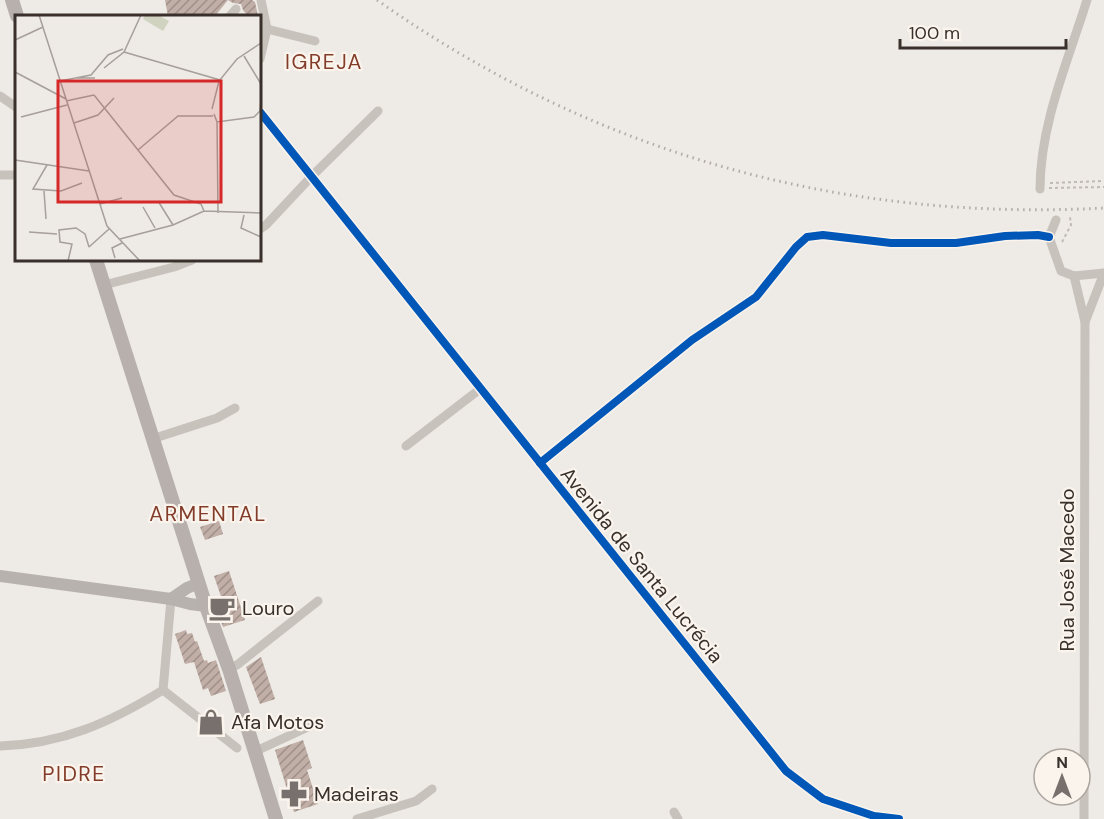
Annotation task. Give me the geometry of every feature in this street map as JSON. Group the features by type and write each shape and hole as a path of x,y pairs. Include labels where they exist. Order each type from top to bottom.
{"main road":[{"path":"12,0 17,15"},
{"path":"96,261 276,819"},
{"path":"0,576 171,598 206,606"},
{"path":"171,598 199,583"}],"street":[{"path":"261,0 267,29 261,55"},
{"path":"1040,186 1043,146 1087,0"},
{"path":"267,29 315,41"},
{"path":"0,96 15,106"},
{"path":"261,228 378,111"},
{"name":"Avenida de Santa Lucrécia","path":"261,113 786,771 823,799 874,816 899,819"},
{"path":"1056,220 1049,237 1054,257 1061,271 1074,276 1104,273"},
{"path":"540,463 692,340 756,297 796,247 807,237 823,234 891,243 956,243 1016,235 1038,234 1049,237"},
{"path":"104,285 189,261"},
{"name":"Rua José Macedo","path":"1085,322 1104,273"},
{"name":"Rua José Macedo","path":"1074,276 1085,322 1084,819"},
{"path":"406,446 480,389"},
{"path":"152,439 217,418 235,408"},
{"path":"163,690 171,598"},
{"path":"229,669 318,601"},
{"path":"0,746 66,736 124,713 163,690"},
{"path":"163,690 237,748"},
{"path":"254,752 308,727"},
{"path":"357,819 416,801 432,789"}],"path":[{"path":"1040,186 1104,181"},
{"path":"1040,186 1104,187"},
{"path":"1070,193 1071,187"},
{"path":"1054,257 1071,225 1070,217"}],"building":[{"path":"165,0 228,0 216,15 168,15"},
{"path":"228,0 252,0 255,2 258,15 247,15 241,4"},
{"path":"219,521 223,534 205,540 200,527"},
{"path":"229,571 245,620 223,627 217,611 225,608 214,576"},
{"path":"186,630 187,634 192,633 195,642 197,641 204,661 207,660 208,663 216,660 226,691 211,696 208,688 203,690 194,662 185,664 175,634"},
{"path":"261,657 275,699 260,704 246,667"},
{"path":"303,740 312,768 307,770 318,804 294,812 275,750"}],"railway":[{"path":"377,0 460,53 545,99 633,137 722,167 815,189 909,203 1006,209 1104,208"}],"cycle path":[{"path":"261,113 786,771 823,799 874,816 899,819"},
{"path":"540,463 692,340 756,297 796,247 807,237 823,235 891,243 956,243 1005,236 1049,237"}],"place":[{"name":"Louro","path":"222,608"},
{"name":"Afa Motos","path":"211,722"},
{"name":"Madeiras","path":"294,794"}],"district":[{"name":"IGREJA","path":"324,62"},
{"name":"ARMENTAL","path":"208,514"},
{"name":"PIDRE","path":"74,774"}]}
